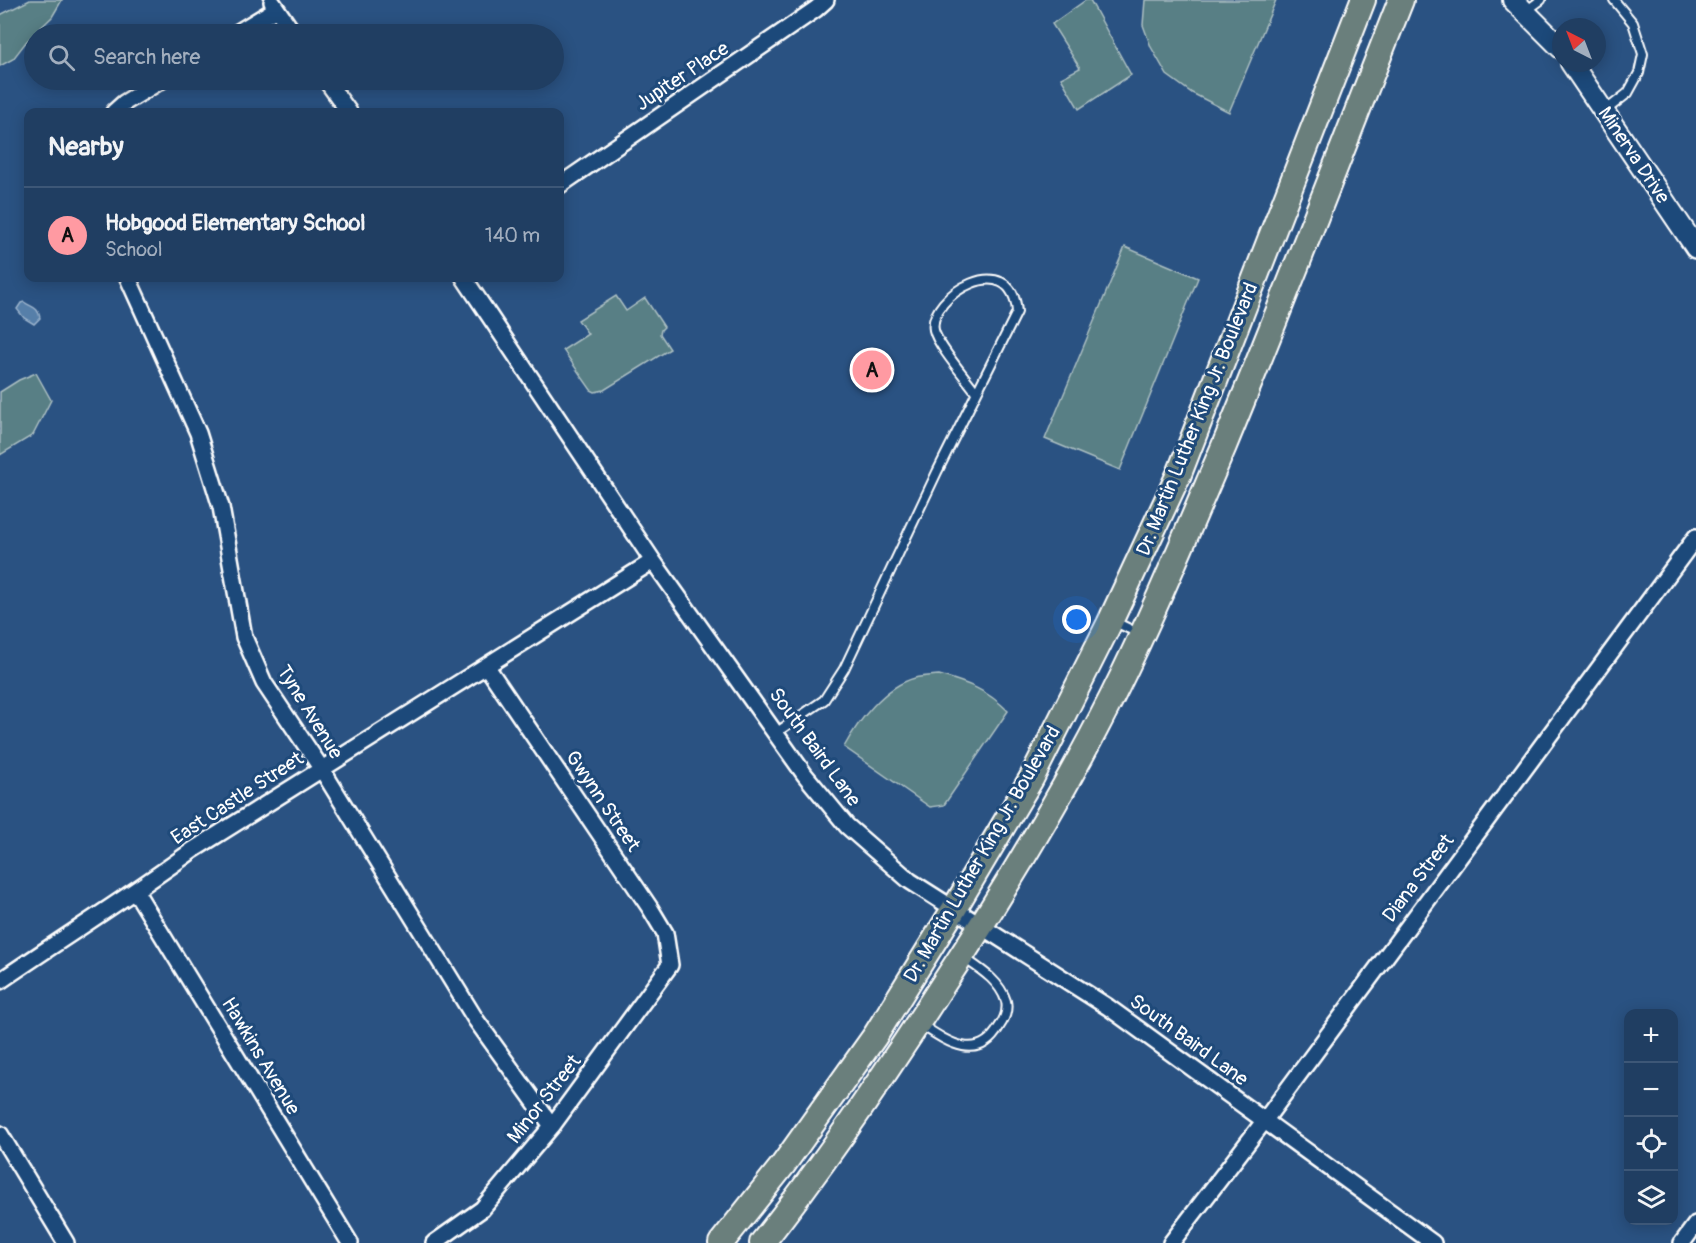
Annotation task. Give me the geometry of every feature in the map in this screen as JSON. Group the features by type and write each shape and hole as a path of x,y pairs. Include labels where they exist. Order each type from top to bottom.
{"main road":[{"name":"Dr. Martin Luther King Jr. Boulevard","path":"721,1243 783,1165 875,1036 954,909 1030,779 1111,620 1179,474 1363,0"},
{"name":"Dr. Martin Luther King Jr. Boulevard","path":"762,1243 816,1173 962,956 1061,790 1112,697 1175,561 1242,402 1401,0"}],"street":[{"name":"Jupiter Place","path":"564,182 826,0"},
{"path":"248,24 273,4 287,24"},
{"path":"1519,6 1552,39"},
{"name":"Minerva Drive","path":"1577,72 1696,248"},
{"path":"118,108 145,90"},
{"path":"333,90 346,108"},
{"name":"Tyne Avenue","path":"130,282 198,433 221,507 244,637 264,682 321,768 476,1020 552,1126"},
{"name":"South Baird Lane","path":"467,282 653,561 777,732 805,776 847,826 910,881 1108,1007 1433,1243"},
{"name":"Diana Street","path":"1172,1243 1696,537"},
{"name":"East Castle Street","path":"0,981 136,891 193,850 653,561"},
{"name":"Gwynn Street","path":"487,667 650,908 665,933 670,965"},
{"name":"Hawkins Avenue","path":"136,891 350,1243"},
{"name":"Minor Street","path":"434,1243 482,1209 552,1126 670,965"},
{"path":"0,1134 66,1243"},
{"path":"1682,1243 1696,1224"}],"lane":[{"path":"1519,6 1541,0"},
{"path":"1604,112 1628,93 1639,73 1643,54 1633,23 1614,0"},
{"path":"777,732 824,700 844,669 976,392 1017,312 1013,294 1005,285 995,280 976,280 967,285 942,303 934,319 934,330 939,341 976,392"},
{"path":"1111,620 1141,635"},
{"path":"919,1023 947,1042 969,1048 983,1045 996,1034 1005,1019 1007,1002 987,974 962,956"}],"green space":[{"path":"30,0 62,0 52,17 45,24 24,24 24,45 13,59 0,66 0,15"},
{"path":"1086,0 1090,0 1131,75 1079,109 1061,78 1080,68 1052,24"},
{"path":"1145,0 1276,0 1229,112 1192,93 1167,75 1151,47 1143,25"},
{"path":"1125,247 1198,278 1120,470 1045,439"},
{"path":"616,296 626,311 645,298 664,327 660,334 670,349 604,390 595,392 591,390 563,350 588,334 578,320"},
{"path":"36,373 51,400 33,435 0,455 0,392"},
{"path":"939,675 976,688 1008,711 944,805 930,807 844,747 873,706 893,688 915,678"}],"water":[{"path":"24,302 38,311 40,318 34,324 24,318 17,309"}],"place":[{"name":"Hobgood Elementary School","path":"872,370"}]}
